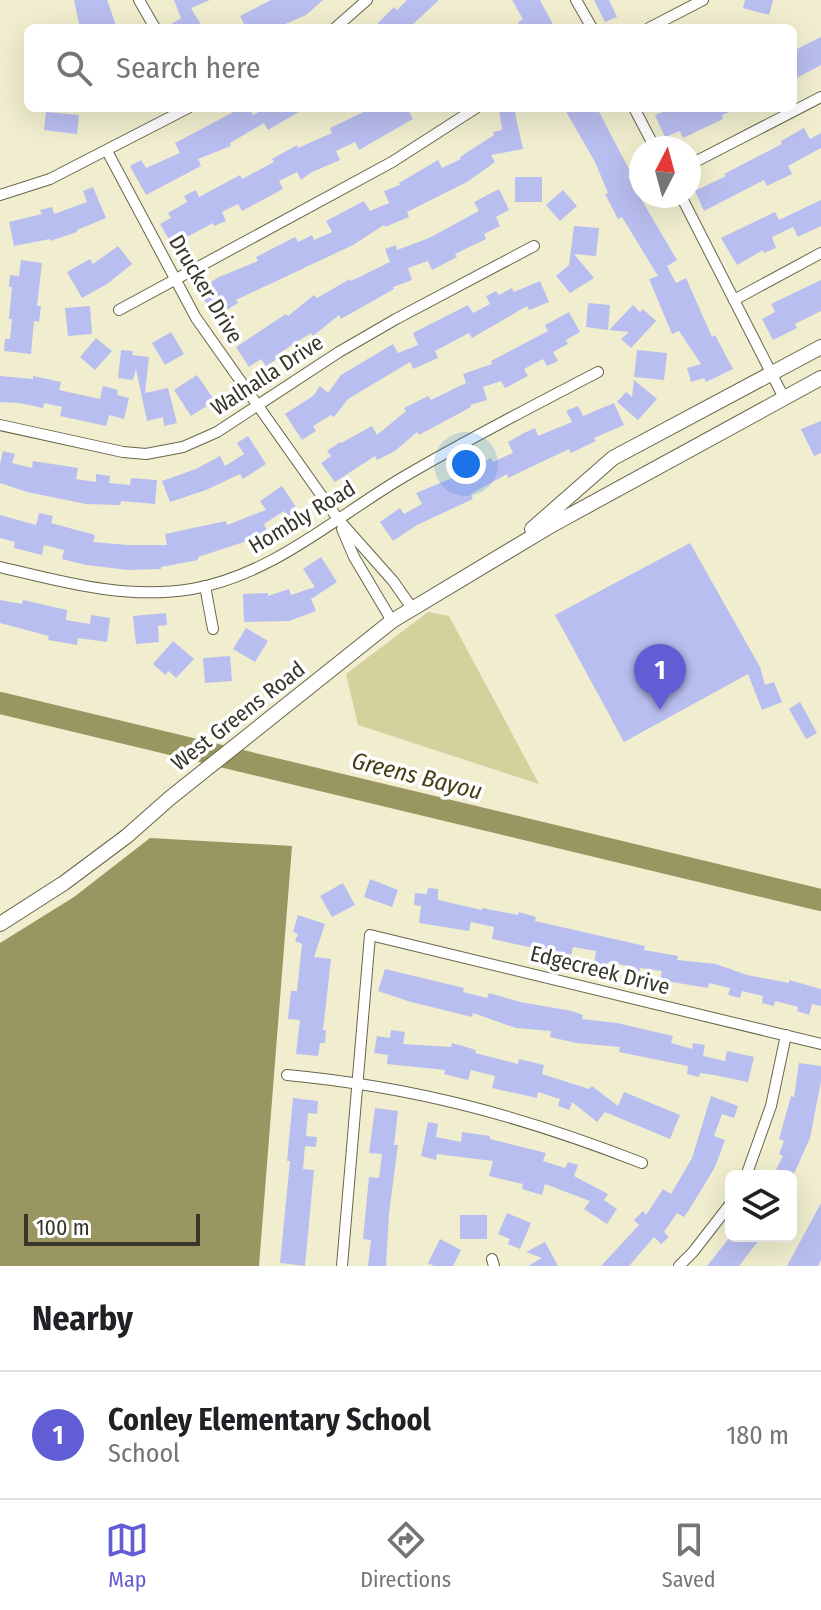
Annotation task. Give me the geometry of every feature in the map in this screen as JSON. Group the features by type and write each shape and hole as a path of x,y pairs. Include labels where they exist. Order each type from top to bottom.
{"main road":[{"name":"West Greens Road","path":"508,550 613,458 821,347"},
{"name":"West Greens Road","path":"0,924 115,846 170,798 392,621 508,550 821,378"}],"street":[{"path":"139,0 153,24"},
{"path":"340,24 367,0"},
{"path":"576,0 590,24"},
{"path":"657,24 703,0"},
{"path":"797,109 821,97"},
{"path":"0,195 50,179 180,112"},
{"path":"119,310 364,177 470,112"},
{"path":"636,112 649,136"},
{"path":"701,159 792,112"},
{"name":"Drucker Drive","path":"107,151 196,318 338,519 393,581 412,608"},
{"path":"687,208 784,398"},
{"name":"Walhalla Drive","path":"0,426 146,454 201,440 339,352 534,246"},
{"path":"734,300 821,253"},
{"name":"Hombly Road","path":"0,567 112,591 157,593 205,586 260,568 461,444 598,372"},
{"name":"Drucker Drive","path":"338,519 354,557 392,621"},
{"path":"205,586 213,629"},
{"name":"Edgecreek Drive","path":"357,1081 370,935 821,1044"},
{"path":"748,1170 771,1106 786,1035"},
{"path":"287,1075 357,1081 415,1093 530,1122 642,1163"},
{"path":"342,1266 357,1081"},
{"path":"679,1266 725,1211"}],"shaded area":[{"path":"428,612 449,616 539,784 358,725 346,674"},
{"path":"150,838 292,846 259,1266 0,1266 0,943 74,897"}],"building":[{"path":"74,0 107,0 116,24 79,24"},
{"path":"174,0 210,0 191,8 201,24 171,24 181,18"},
{"path":"271,0 323,0 306,15 285,24 244,24 240,16"},
{"path":"407,0 439,0 413,24 377,24 394,7 397,10"},
{"path":"512,0 540,0 553,24 519,24 523,19"},
{"path":"594,0 609,0 617,17 605,22"},
{"path":"745,0 773,0 769,15 743,8"},
{"path":"821,37 821,65 797,78 797,49"},
{"path":"46,112 79,115 77,134 44,130"},
{"path":"233,112 251,112 253,115 259,112 298,112 268,130 264,123 230,143 231,146 198,159 201,166 146,195 130,166 141,160 146,168 180,153 175,143"},
{"path":"364,112 409,112 413,119 359,150 355,142 336,151 340,160 301,180 297,172 279,181 283,189 242,211 238,204 222,212 226,221 214,226 213,223 172,245 160,224 171,218 168,213 187,202 184,196 196,190 199,197 240,175 242,179 297,145 298,148 332,133 330,128"},
{"path":"500,112 515,112 523,149 491,155 495,162 467,182 407,212 409,217 384,225 353,245 236,300 238,303 215,317 198,290 219,277 258,261 256,257 295,237 298,242 312,235 314,240 332,232 326,221 364,201 370,211 389,203 384,191 400,185 438,160 442,168 461,159 494,135 493,132 502,130"},
{"path":"566,112 599,112 629,169 629,208 646,208 677,260 667,266 676,283 686,278 712,337 715,335 733,369 706,382 704,378 691,382 687,368 701,364 679,331 672,334 649,279 658,276 622,217 618,219 605,194 608,193 595,162"},
{"path":"662,112 730,112 722,115 723,119 687,136 682,136 680,131 665,136 655,115"},
{"path":"804,128 810,139 821,133 821,148 788,166 792,174 767,186 764,180 704,211 701,188 782,144 781,141"},
{"path":"515,177 542,177 542,202 515,202"},
{"path":"93,187 106,218 50,241 14,246 9,222 42,214 40,210 52,207 54,214 87,202 83,191"},
{"path":"499,189 509,210 496,217 500,226 484,234 486,239 455,254 457,257 432,270 428,261 408,268 412,280 393,287 341,319 339,315 313,336 311,333 275,356 277,359 266,366 261,359 249,367 236,347 286,314 288,316 314,295 317,298 350,279 390,262 385,249 396,245 397,250 429,238 479,211 474,202"},
{"path":"563,190 577,206 560,221 546,205"},
{"path":"821,200 821,226 798,237 793,227 772,237 776,248 764,253 763,250 737,265 721,238 775,212 779,220"},
{"path":"574,226 599,228 596,256 574,254 594,278 570,293 556,276 569,265"},
{"path":"118,246 132,264 107,284 82,298 67,272 90,259 93,264"},
{"path":"21,260 42,263 37,306 41,306 39,322 34,321 31,354 4,351 5,339 10,339 12,319 9,319 10,275 19,276"},
{"path":"821,280 821,311 773,340 762,319 775,312 771,304"},
{"path":"540,281 549,302 529,310 527,306 472,338 469,333 435,351 438,358 413,369 410,362 348,399 334,417 331,415 313,426 316,431 302,440 285,414 313,396 320,386 328,393 341,375 393,344 398,353 418,345 413,333 468,305 473,313 490,304 486,296 496,291 499,295 512,288 514,292"},
{"path":"588,303 610,305 608,330 586,327"},
{"path":"633,305 640,312 643,309 656,321 631,348 621,339 629,332 609,330"},
{"path":"90,306 92,334 68,336 65,308"},
{"path":"569,312 580,332 566,340 568,344 553,352 558,361 547,366 543,359 524,369 528,376 505,388 501,381 483,387 487,400 470,405 419,435 417,432 395,451 377,460 375,456 335,482 321,463 331,456 327,451 340,442 372,426 377,435 406,411 404,408 428,396 431,400 466,383 463,374 492,364 491,361 548,331 545,325"},
{"path":"171,332 184,354 165,365 152,343"},
{"path":"96,338 112,351 95,370 80,357"},
{"path":"121,350 149,357 145,393 168,388 177,423 164,426 163,417 147,421 136,369 133,380 118,378"},
{"path":"637,350 667,353 664,380 634,377"},
{"path":"197,375 215,401 191,416 174,390"},
{"path":"0,376 33,379 33,376 61,382 59,390 100,399 103,386 118,390 117,395 129,398 124,419 109,415 106,426 60,416 62,407 44,403 43,408 0,402"},
{"path":"634,380 657,399 638,420 617,402 626,392 632,397"},
{"path":"614,403 624,425 594,438 596,441 571,453 569,449 508,478 507,474 471,494 473,499 417,525 393,541 380,522 400,508 404,514 422,504 416,493 467,472 464,466 475,460 478,465 491,458 493,462 513,453 508,442 524,433 535,428 538,436 572,422 566,411 578,406 583,416"},
{"path":"821,421 821,453 814,456 801,429"},
{"path":"248,436 266,464 243,479 240,474 170,502 162,481 196,469 220,456 225,466 244,454 237,443"},
{"path":"3,451 15,454 12,463 32,468 33,461 78,468 76,479 96,482 96,474 110,476 109,483 130,485 131,478 157,480 155,504 121,501 120,505 86,504 0,483"},
{"path":"282,486 298,510 288,517 284,511 264,524 268,534 198,557 198,560 161,569 129,570 86,565 62,559 64,550 44,545 42,555 14,548 15,542 0,538 0,515 36,525 39,513 53,516 51,523 95,535 93,542 167,545 165,534 226,521 227,525 266,510 260,501"},
{"path":"690,543 760,667 765,685 774,682 782,702 762,710 748,674 624,742 555,615"},
{"path":"321,557 337,582 311,599 316,611 289,621 244,622 243,594 268,593 268,596 289,589 291,595 315,587 303,569"},
{"path":"0,600 22,604 23,600 67,610 66,620 90,624 91,615 110,618 107,642 78,638 77,645 48,640 49,636 0,623"},
{"path":"166,613 167,625 158,626 159,642 136,644 133,616"},
{"path":"246,628 268,641 255,662 233,649"},
{"path":"173,641 194,659 176,678 169,671 165,675 153,664"},
{"path":"230,656 232,681 205,683 203,658"},
{"path":"800,702 817,733 806,739 789,709"},
{"path":"370,879 398,890 392,907 364,897"},
{"path":"343,883 355,905 332,917 320,896"},
{"path":"428,888 438,889 438,900 482,910 518,915 519,912 536,917 535,921 678,956 677,960 716,964 747,975 789,983 789,980 821,989 821,1006 812,1004 809,1015 797,1011 798,1007 775,1001 774,1006 762,1003 763,996 742,991 740,998 728,995 730,988 709,983 708,988 660,980 662,971 640,968 639,973 628,971 628,966 608,962 607,966 594,964 596,951 573,947 571,956 492,939 494,927 471,922 469,931 419,923 421,906 414,905 415,893 427,894"},
{"path":"298,915 325,924 314,957 331,959 323,1030 326,1030 325,1043 320,1043 318,1056 296,1054 300,1020 288,1019 291,991 297,991 302,944 295,941 298,934 293,932"},
{"path":"385,969 464,988 463,992 487,998 489,993 572,1011 583,1015 582,1019 617,1023 673,1036 671,1043 692,1049 693,1043 705,1045 703,1056 725,1061 727,1051 754,1057 748,1082 700,1073 699,1077 687,1074 688,1066 619,1052 620,1047 576,1043 550,1037 551,1031 516,1028 473,1013 472,1017 411,1002 378,991"},
{"path":"391,1030 405,1032 403,1044 451,1047 452,1043 476,1050 475,1053 518,1064 519,1059 544,1065 542,1074 589,1089 592,1086 618,1106 624,1092 680,1115 670,1139 605,1112 597,1122 572,1102 569,1110 558,1106 560,1099 538,1092 537,1098 492,1088 495,1076 471,1070 468,1080 444,1074 445,1070 387,1064 388,1055 374,1053 377,1036 390,1038"},
{"path":"799,1063 821,1066 810,1138 796,1170 776,1170 783,1156 779,1154 784,1141 779,1139 791,1096 794,1097"},
{"path":"711,1096 738,1106 734,1118 722,1114 714,1136 725,1140 715,1167 689,1210 684,1217 677,1213 664,1232 669,1237 661,1244 654,1237 629,1266 601,1266 639,1225 634,1220 643,1211 646,1215 663,1189 671,1194 692,1158"},
{"path":"293,1098 318,1101 317,1114 308,1113 306,1136 317,1137 316,1147 305,1146 303,1169 314,1170 305,1266 280,1263"},
{"path":"375,1108 398,1111 394,1145 398,1145 386,1266 368,1266 371,1240 363,1239 369,1177 379,1178 382,1154 369,1153"},
{"path":"428,1122 438,1124 436,1137 461,1142 462,1132 490,1136 490,1139 546,1153 543,1161 565,1168 568,1162 578,1165 574,1176 608,1194 604,1200 617,1209 607,1224 584,1209 590,1201 545,1184 542,1195 522,1189 523,1184 489,1176 493,1161 437,1154 436,1160 421,1156"},
{"path":"821,1203 821,1260 818,1266 787,1266"},
{"path":"507,1213 531,1223 520,1249 508,1244 510,1239 498,1234"},
{"path":"460,1215 487,1215 487,1239 460,1239"},
{"path":"440,1239 461,1250 453,1266 428,1263"},
{"path":"545,1242 558,1266 528,1266 542,1258 526,1252"},
{"path":"726,1242 757,1242 739,1266 707,1266"}],"waterway":[{"name":"Greens Bayou","path":"0,703 821,900"}],"place":[{"name":"Conley Elementary School","path":"660,710"}]}
